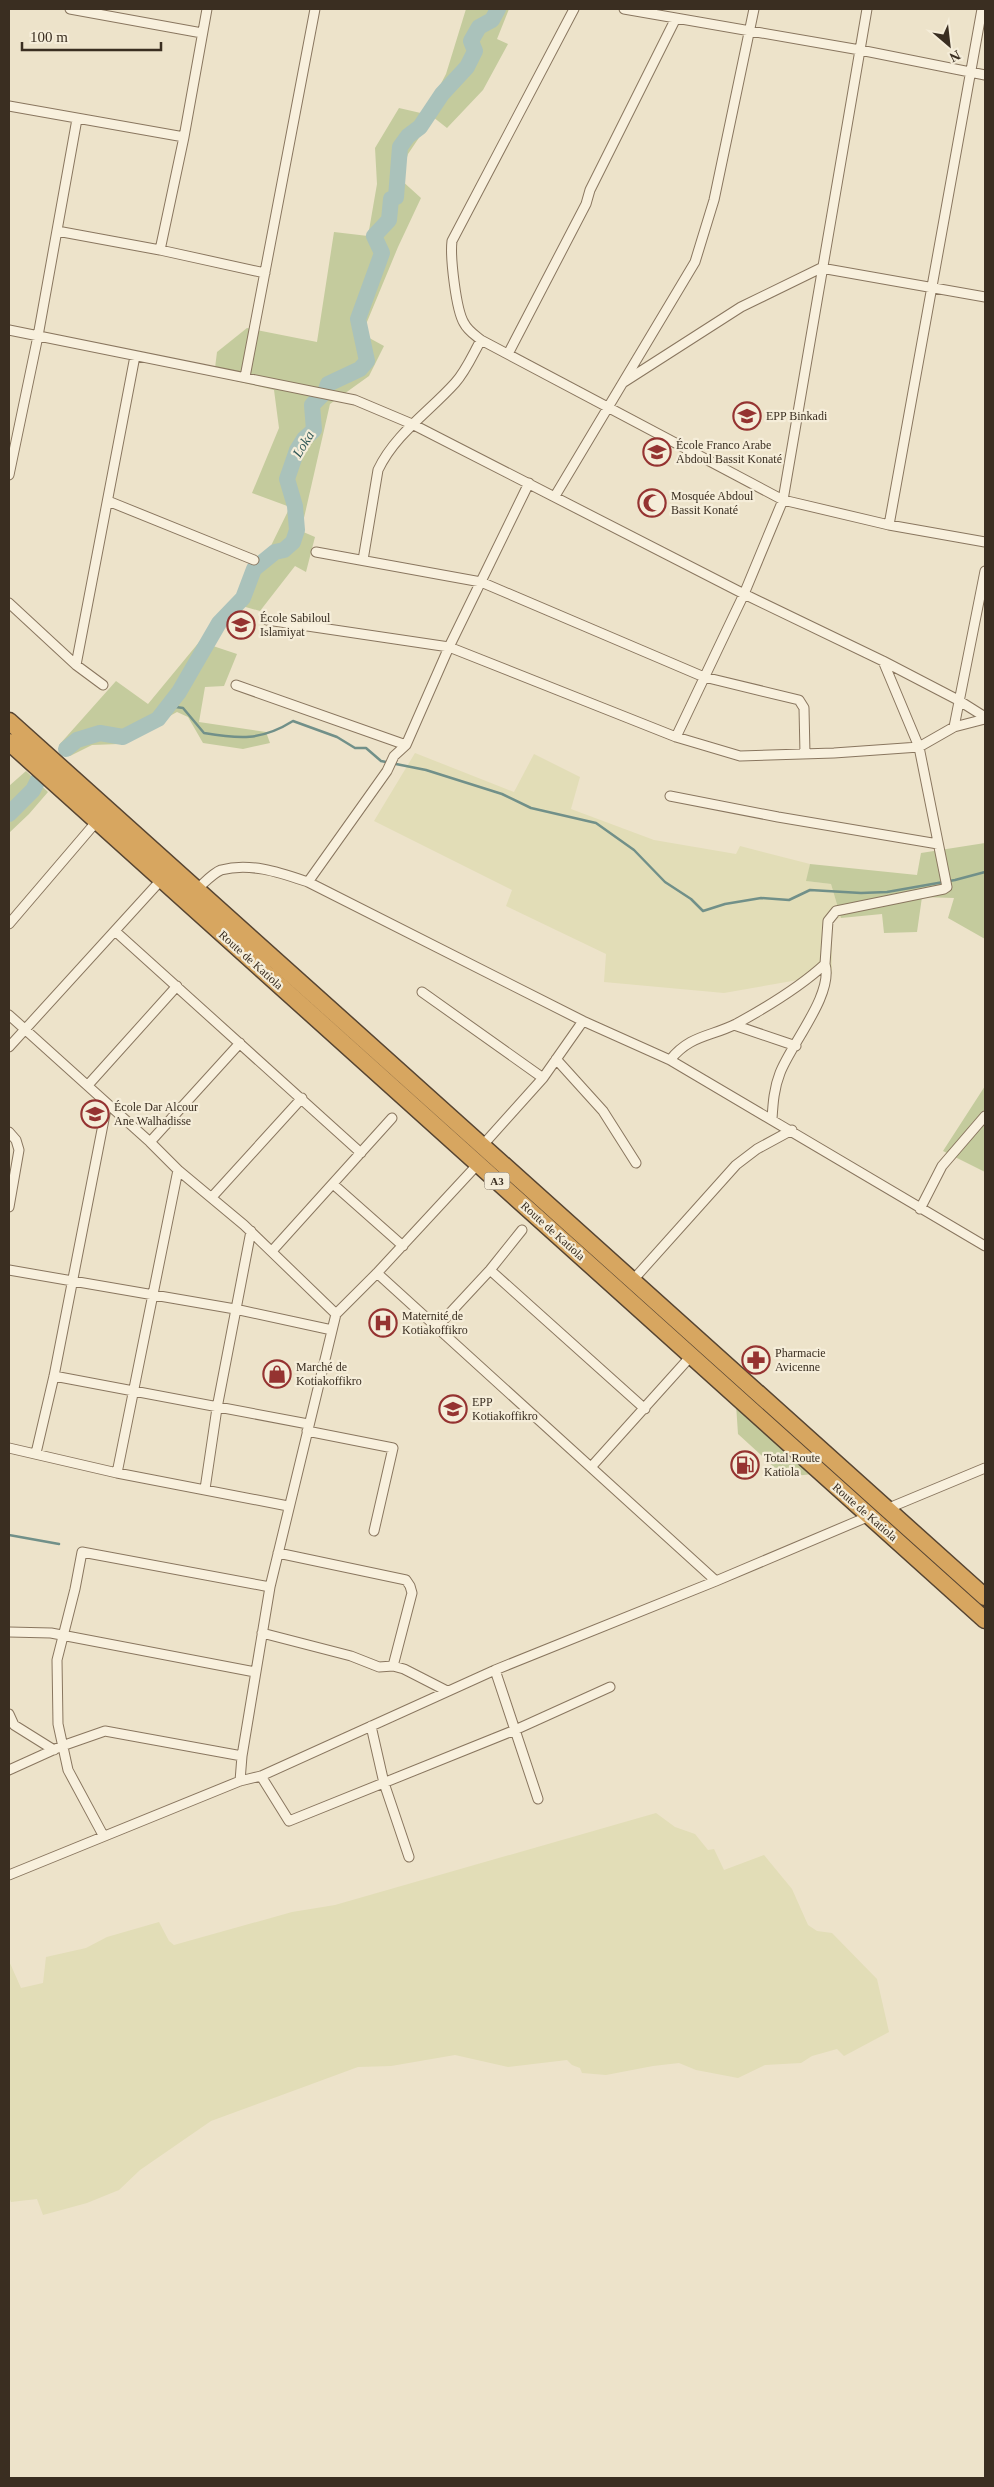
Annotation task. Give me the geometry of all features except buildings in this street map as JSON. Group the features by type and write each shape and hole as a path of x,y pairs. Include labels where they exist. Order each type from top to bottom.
{"highway":[{"name":"Route de Katiola","path":"9,721 985,1597"},
{"name":"Route de Katiola","path":"9,742 985,1620"}],"street":[{"path":"70,9 202,33"},
{"path":"160,250 184,136 207,9"},
{"path":"245,377 315,9"},
{"path":"574,9 452,241 451,252 460,312 469,330 481,340 783,500 889,525 985,542"},
{"path":"624,9 648,11 676,18 860,50 985,75"},
{"path":"555,496 695,262 714,200 754,9"},
{"path":"676,737 744,594 783,500 821,268 867,9"},
{"path":"889,525 972,73 982,9"},
{"path":"508,354 586,204 590,190 676,18"},
{"path":"9,106 184,136"},
{"path":"9,475 38,336 77,119"},
{"path":"56,231 160,250 265,273"},
{"path":"621,384 741,308 821,268 985,297"},
{"path":"9,330 355,400 412,424 744,594 882,661 958,700 985,718"},
{"path":"363,560 378,470 385,456 412,424 457,381 481,340"},
{"path":"76,665 136,356"},
{"path":"308,882 387,771 394,756 406,745 449,647 529,483"},
{"path":"108,501 254,560"},
{"path":"316,552 481,582 704,677 799,700 804,708 804,754"},
{"path":"954,727 985,571"},
{"path":"9,603 76,665 104,685"},
{"path":"267,620 449,647 676,737 740,756 919,747 954,727 985,718"},
{"path":"772,1119 774,1094 780,1072 796,1046 827,984 825,964 828,921 836,911 944,889 948,884 919,747 882,661"},
{"path":"236,685 406,745"},
{"path":"670,796 778,818 938,844"},
{"path":"9,924 97,822"},
{"path":"196,889 220,870 247,868 272,870 308,882 583,1021 670,1060 792,1130 920,1209 985,1246"},
{"path":"9,1047 162,879"},
{"path":"115,931 361,1153"},
{"path":"670,1060 680,1048 691,1040 734,1025 784,995 825,964"},
{"path":"88,1085 177,986"},
{"path":"422,992 543,1078"},
{"path":"9,1015 88,1085 178,1170 272,1251 336,1314"},
{"path":"482,1146 543,1078 583,1021"},
{"path":"734,1025 796,1046"},
{"path":"150,1142 240,1043"},
{"path":"556,1059 603,1111 636,1164"},
{"path":"212,1198 302,1098"},
{"path":"36,1453 54,1376 107,1104"},
{"path":"920,1209 942,1166 985,1116"},
{"path":"272,1251 392,1118"},
{"path":"633,1280 736,1165 757,1148 792,1130"},
{"path":"9,1132 16,1140 19,1150 9,1207"},
{"path":"240,1781 242,1756 270,1586 336,1314 403,1246 478,1164"},
{"path":"117,1473 178,1170"},
{"path":"334,1184 403,1246"},
{"path":"437,1327 490,1270 522,1230"},
{"path":"205,1489 217,1408 251,1232"},
{"path":"9,1270 235,1309 332,1330"},
{"path":"490,1270 644,1409"},
{"path":"377,1273 592,1466 716,1581"},
{"path":"592,1466 691,1356"},
{"path":"54,1376 134,1390 393,1448 374,1530"},
{"path":"9,1448 117,1473 288,1506"},
{"path":"9,1876 240,1781 261,1776 495,1670 716,1581 985,1468"},
{"path":"103,1836 58,1748 57,1660 75,1589 82,1552 270,1586"},
{"path":"278,1553 406,1580 412,1593 393,1666"},
{"path":"9,1632 63,1635 256,1672"},
{"path":"262,1633 351,1656 379,1667 393,1666 412,1672 447,1691"},
{"path":"495,1670 538,1799"},
{"path":"261,1776 289,1821 515,1730 610,1687"},
{"path":"9,1714 14,1725 58,1748"},
{"path":"371,1726 384,1783 409,1857"},
{"path":"9,1770 58,1748 105,1731 242,1756"}],"shaded area":[{"path":"415,753 514,792 534,754 580,777 571,809 654,840 736,854 740,846 810,864 807,881 831,884 841,918 832,919 832,974 724,993 604,982 606,954 506,906 512,890 374,821"},
{"path":"656,1813 675,1827 695,1834 708,1850 714,1849 724,1870 764,1855 792,1889 808,1925 817,1931 832,1933 877,1979 889,2032 844,2056 837,2049 812,2056 801,2063 765,2065 738,2078 696,2070 679,2063 606,2075 582,2073 580,2068 572,2065 567,2060 508,2067 455,2055 391,2066 358,2067 211,2121 140,2170 119,2190 87,2203 43,2215 37,2199 11,2202 9,2197 9,1961 21,1988 43,1983 46,1957 86,1948 107,1937 159,1922 169,1941 174,1945 292,1912 335,1905"}],"green space":[{"path":"466,9 509,9 497,39 508,44 483,90 447,128 433,117 408,154 400,179 421,198 398,247 362,334 384,346 369,376 330,404 301,531 315,537 306,572 295,566 260,611 242,606 224,626 213,646 237,654 224,686 205,687 199,722 266,732 270,743 243,749 203,743 188,717 177,712 119,744 92,745 70,756 59,745 116,681 148,704 238,595 264,560 290,507 252,493 279,428 274,390 214,376 217,352 247,328 317,342 334,232 368,236 377,184 375,148 399,108 425,114 446,74"},
{"path":"26,771 48,792 9,833 9,786"},
{"path":"985,843 985,939 948,918 954,898 922,897 917,932 884,933 882,914 841,918 831,884 806,881 810,864 917,875 921,853"},
{"path":"985,1086 985,1172 943,1151"},
{"path":"736,1404 813,1474 785,1477 738,1434"}],"waterway":[{"name":"Loka","path":"66,749 77,740 100,733 123,737 158,719 179,692 219,623 243,598 254,569 275,552 284,550 293,542 297,530 295,506 287,479 297,450 304,439 314,430 312,405 325,392 328,384 360,369 367,361 358,319 382,253 374,236 389,220 391,199 396,197 400,147 408,136 420,127 442,94 467,67 475,51 471,41 479,27 492,20 498,9"},
{"path":"169,706 183,708 204,733 228,736 250,737 260,735 281,728 293,721 337,737 355,748 366,748 381,761 426,770 502,794 531,808 596,823 634,850 665,882 691,899 703,911 725,904 761,898 789,900 810,890 861,893 887,892 955,880 985,872"},
{"path":"9,814 33,790 38,780"},
{"path":"9,1535 59,1544"}],"place":[{"name":"EPP Binkadi","path":"747,416"},
{"name":"École Franco Arabe Abdoul Bassit Konaté","path":"657,452"},
{"name":"Mosquée Abdoul Bassit Konaté","path":"652,503"},
{"name":"École Sabiloul Islamiyat","path":"241,625"},
{"name":"École Dar Alcour Ane Walhadisse","path":"95,1114"},
{"name":"Maternité de Kotiakoffikro","path":"383,1323"},
{"name":"Pharmacie Avicenne","path":"756,1360"},
{"name":"Marché de Kotiakoffikro","path":"277,1374"},
{"name":"EPP Kotiakoffikro","path":"453,1409"},
{"name":"Total Route Katiola","path":"745,1465"}]}
